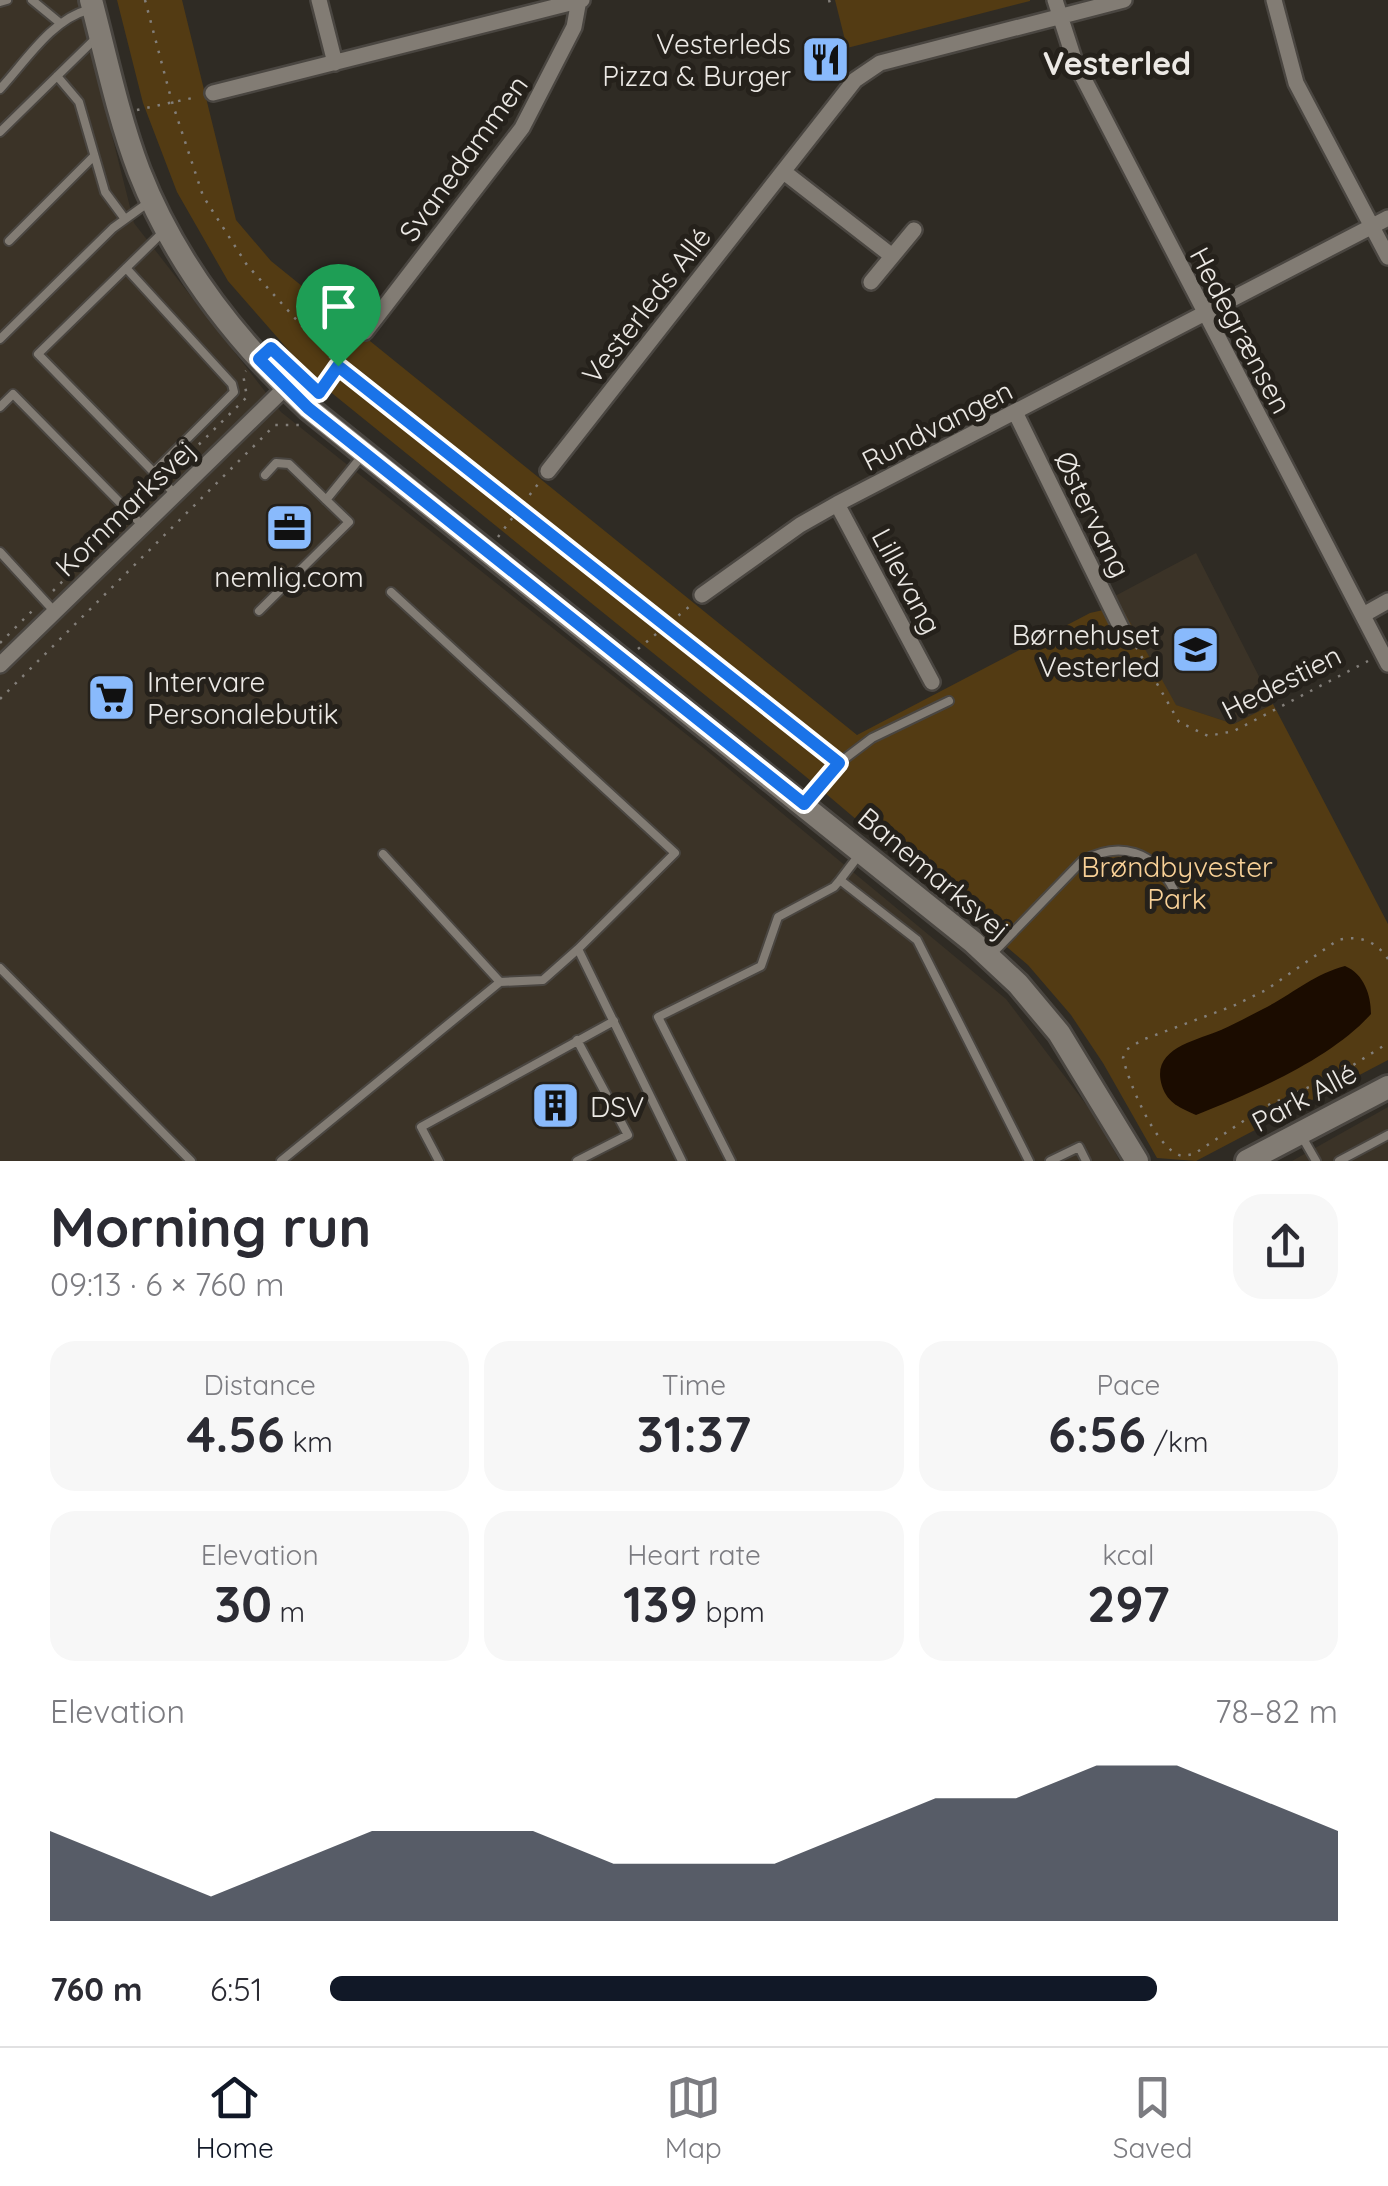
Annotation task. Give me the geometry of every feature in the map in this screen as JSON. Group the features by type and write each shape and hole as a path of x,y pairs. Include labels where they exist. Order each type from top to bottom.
{"street":[{"path":"319,0 335,62"},
{"path":"213,93 580,0"},
{"name":"Svanedammen","path":"364,332 522,128 552,76 574,27 580,0"},
{"name":"Vesterleds Allé","path":"548,470 856,80 880,63 1057,8 1124,0"},
{"path":"1274,0 1296,83 1388,257"},
{"name":"Banemarksvej","path":"92,4 122,114 152,199 199,286 259,359 364,453 989,957 1018,984 1059,1033 1137,1161"},
{"name":"Hedegrænsen","path":"1057,8 1075,62 1385,659"},
{"path":"784,172 892,256"},
{"name":"Rundvangen","path":"702,595 800,525 837,504 1388,218"},
{"path":"871,282 914,230"},
{"name":"Kornmarksvej","path":"0,665 49,606 143,526 286,387"},
{"name":"Østervang","path":"1015,412 1126,638"},
{"name":"Lillevang","path":"837,504 932,682"},
{"path":"1363,614 1388,601"},
{"name":"Park Allé","path":"1248,1161 1388,1087"}],"lane":[{"path":"0,2 7,0"},
{"path":"32,0 60,23"},
{"path":"0,89 60,23 92,4"},
{"path":"0,132 100,34"},
{"path":"57,76 79,102 105,192 125,219"},
{"path":"9,241 94,156"},
{"path":"0,339 125,219 152,199"},
{"path":"166,228 38,354 176,494"},
{"path":"126,268 232,384 234,392 154,472"},
{"path":"0,407 13,394 143,526"},
{"path":"326,500 364,453"},
{"path":"258,611 349,522 289,464 276,464 266,474"},
{"path":"0,552 49,606"},
{"path":"282,1161 500,982 543,980 674,853 390,592"},
{"path":"804,804 839,763 872,738 949,701"},
{"path":"989,957 1082,861 1098,852 1117,849 1152,860 1174,890"},
{"path":"732,1161 658,1017 760,966 778,917 834,887 862,852"},
{"path":"383,854 500,982"},
{"path":"840,880 916,940 1030,1161"},
{"path":"578,949 682,1161"},
{"path":"0,968 192,1161"},
{"path":"438,1161 421,1127 614,1021"},
{"path":"577,1040 628,1135 578,1161"},
{"path":"1300,1133 1316,1161"},
{"path":"1339,1161 1388,1136"},
{"path":"1050,1161 1079,1147 1086,1161"}],"path":[{"path":"145,0 172,102 203,196 247,266 338,366 839,763"},
{"path":"829,0 831,7"},
{"path":"122,114 213,93"},
{"path":"0,699 275,425 300,426 364,332"},
{"path":"0,644 49,606 130,514 247,397 243,374 259,359"},
{"path":"488,550 548,470"},
{"path":"624,661 702,595"},
{"name":"Hedestien","path":"1126,638 1137,648 1179,722 1208,736 1234,731 1385,659"},
{"path":"1388,959 1379,946 1363,939 1338,940 1266,990 1142,1040 1126,1050 1123,1058 1141,1106 1166,1147 1182,1156 1194,1154 1266,1106 1339,1074 1388,1043"}],"shaded area":[{"path":"0,0 78,0 134,223 281,412 706,750 1006,999 1094,1115 1120,1161 0,1161"},
{"name":"Børnehuset Vesterled","path":"1196,553 1273,704 1234,724 1175,705 1115,596"},
{"path":"1345,966 1365,986 1371,1014 1335,1046 1265,1085 1196,1115 1168,1097 1160,1073 1169,1054"},
{"path":"1388,1107 1388,1161 1292,1161"}],"green space":[{"name":"Brøndbyvester Park","path":"117,0 182,0 236,220 271,261 857,735 1090,613 1121,606 1176,705 1234,724 1273,704 1388,924 1388,1060 1196,1161 1157,1158 1071,1015 1028,965 805,776 312,377 228,281 177,192 143,103"},
{"path":"835,0 1030,0 1030,1 847,48"}],"place":[{"name":"Vesterleds Pizza & Burger","path":"826,59"},
{"name":"nemlig.com","path":"289,528"},
{"name":"Børnehuset Vesterled","path":"1195,650"},
{"name":"Intervare Personalebutik","path":"112,697"},
{"name":"DSV","path":"555,1106"}],"district":[{"name":"Vesterled","path":"1117,63"}],"route":[{"path":"271,348 319,393 338,366 839,763 804,804 312,412 259,359 271,348"}]}
